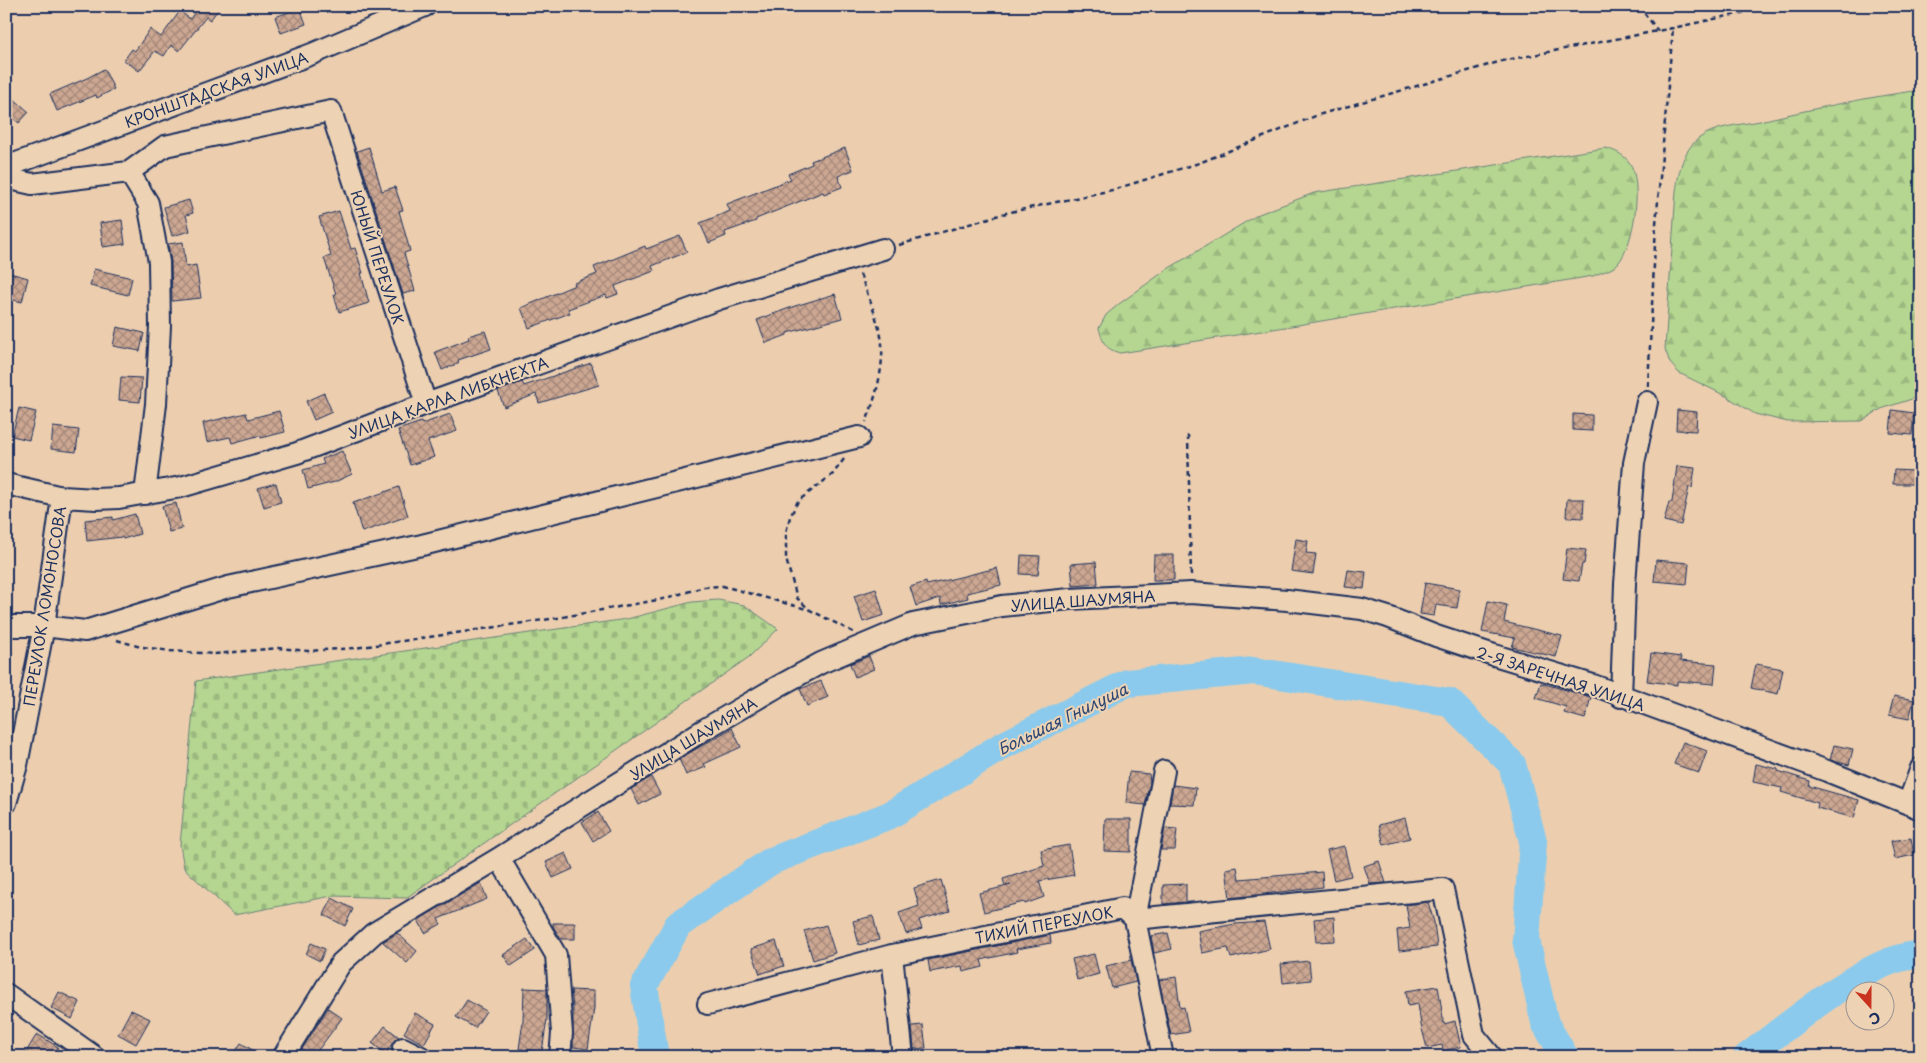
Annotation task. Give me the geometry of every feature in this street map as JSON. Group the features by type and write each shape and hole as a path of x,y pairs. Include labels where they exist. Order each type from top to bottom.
{"street":[{"name":"КРОНШТАДСКАЯ УЛИЦА","path":"6,167 312,54 425,6"},
{"name":"ЮНЫЙ ПЕРЕУЛОК","path":"129,172 165,146 331,110 426,404"},
{"path":"6,178 32,184 129,172 148,203 159,262 160,326 156,394 145,494"},
{"name":"УЛИЦА КАРЛА ЛИБКНЕХТА","path":"6,484 62,497 96,499 120,498 181,487 297,453 426,404 718,300 883,249"},
{"path":"1622,697 1625,584 1634,463 1647,402"},
{"path":"6,626 44,626 85,631 228,587 422,544 859,437"},
{"name":"ПЕРЕУЛОК ЛОМОНОСОВА","path":"6,803 17,765 44,626 62,497"},
{"name":"2-Я ЗАРЕЧНАЯ УЛИЦА","path":"1191,593 1287,600 1362,609 1436,636 1593,686 1827,772 1914,807"},
{"name":"УЛИЦА ШАУМЯНА","path":"283,1057 341,963 374,932 499,858 777,686 821,663 912,624 1002,606 1070,599 1191,593"},
{"path":"1914,807 1921,768"},
{"path":"1163,1057 1135,919 1164,771"},
{"path":"499,858 556,955 562,1033 560,1057"},
{"name":"ТИХИЙ ПЕРЕУЛОК","path":"708,1004 892,955 1123,908 1135,919 1443,889 1474,1034 1492,1057"},
{"path":"892,955 903,1057"},
{"path":"6,994 95,1057"}],"path":[{"path":"1639,6 1658,31"},
{"path":"883,249 1006,213 1120,187 1199,163 1318,115 1502,61 1673,28 1774,6"},
{"path":"1647,402 1656,224 1673,28"},
{"path":"810,610 797,598 786,559 786,532 790,517 798,501 833,474 859,437 873,406 882,346 880,332 854,258"},
{"path":"1188,435 1191,593"},
{"path":"111,638 137,646 215,654 278,648 308,651 355,648 557,618 663,599 704,587 723,586 810,610 870,642"}],"green space":[{"path":"1921,90 1921,396 1881,409 1862,421 1788,422 1755,414 1726,396 1679,373 1670,363 1665,349 1676,191 1682,163 1693,144 1712,131 1728,127 1860,100"},
{"path":"1606,148 1616,152 1629,162 1636,184 1635,216 1627,247 1621,259 1609,270 1593,276 1120,353 1105,345 1102,338 1099,328 1106,315 1166,270 1259,214 1314,193"},
{"path":"718,600 744,605 778,629 749,657 406,898 332,896 234,915 184,868 180,845 196,681 627,619 692,602"}],"building":[{"path":"190,6 221,6 210,20 206,17 179,51 171,45 164,56 155,51 139,71 124,60 132,49 135,51 150,29 161,37 180,11 190,19 196,10"},
{"path":"300,8 306,24 281,33 275,17"},
{"path":"104,69 114,89 97,98 96,95 57,111 50,94"},
{"path":"13,98 29,112 19,123 6,112 6,106"},
{"path":"369,147 382,191 395,187 403,210 399,211 410,251 404,253 415,291 403,294 357,151"},
{"path":"845,148 853,170 838,176 842,187 824,194 823,192 756,219 756,221 725,232 726,236 709,243 700,223 730,211 727,204 791,179 788,174 812,164 811,161"},
{"path":"189,200 193,213 186,215 190,231 172,236 164,207"},
{"path":"339,211 351,249 355,248 363,273 361,273 369,303 339,312 334,295 336,294 324,258 331,256 319,217"},
{"path":"122,220 125,244 103,247 100,223"},
{"path":"680,236 687,252 652,266 654,271 615,286 618,294 607,298 606,295 568,309 570,313 529,328 521,308 597,274 594,267 645,246 646,249"},
{"path":"183,242 186,267 196,265 201,298 172,301 171,262 168,244"},
{"path":"94,269 132,278 128,295 90,286"},
{"path":"10,273 28,278 22,302 6,298 6,287"},
{"path":"835,294 842,318 787,333 787,335 766,343 757,320"},
{"path":"117,327 144,333 140,351 113,346"},
{"path":"485,331 491,349 458,360 459,363 442,370 435,352 469,339 468,336"},
{"path":"591,363 599,385 539,403 536,394 504,407 498,391 522,382 524,386"},
{"path":"121,377 142,378 140,402 119,400"},
{"path":"324,393 332,412 314,420 306,401"},
{"path":"19,408 36,412 29,440 12,436"},
{"path":"1677,410 1697,412 1696,431 1676,430"},
{"path":"1892,410 1914,413 1912,435 1890,433"},
{"path":"279,411 285,432 261,438 261,435 232,443 230,437 207,442 203,423 246,413 248,419"},
{"path":"450,414 457,431 428,441 434,457 410,465 398,430"},
{"path":"1573,414 1592,415 1592,431 1573,430"},
{"path":"53,427 79,430 76,452 51,449"},
{"path":"342,451 352,474 335,482 308,489 303,470 324,464 322,459"},
{"path":"1677,466 1695,468 1692,488 1689,487 1681,525 1664,521 1669,502 1672,502"},
{"path":"1894,470 1914,471 1913,484 1893,484"},
{"path":"276,483 281,502 264,507 258,488"},
{"path":"399,487 408,516 362,532 353,503"},
{"path":"1567,499 1584,499 1583,518 1566,517"},
{"path":"176,503 182,529 169,532 162,506"},
{"path":"135,514 140,534 123,539 122,537 87,541 85,520 113,517 113,520"},
{"path":"1296,539 1308,541 1306,553 1316,554 1313,574 1291,571"},
{"path":"1567,548 1586,550 1579,581 1563,579"},
{"path":"1021,555 1040,556 1038,575 1020,574"},
{"path":"1154,555 1174,555 1174,580 1153,580"},
{"path":"1656,560 1689,563 1687,584 1654,581"},
{"path":"1096,562 1098,584 1073,586 1071,564"},
{"path":"997,568 1001,585 967,593 968,598 941,605 940,598 916,606 910,587 926,582 927,585"},
{"path":"1348,570 1366,572 1364,589 1345,587"},
{"path":"1425,583 1460,589 1457,608 1436,605 1434,616 1420,614"},
{"path":"876,589 884,615 863,622 854,596"},
{"path":"1488,601 1507,605 1504,622 1562,636 1556,657 1512,647 1515,638 1482,632"},
{"path":"1651,653 1681,657 1680,661 1716,664 1714,684 1677,681 1677,685 1647,681"},
{"path":"869,656 874,669 855,677 850,664"},
{"path":"1756,664 1783,669 1778,694 1751,688"},
{"path":"821,681 828,697 807,706 800,689"},
{"path":"1541,683 1591,697 1585,719 1564,713 1566,707 1536,698"},
{"path":"1894,696 1914,700 1909,719 1889,715"},
{"path":"732,728 741,747 704,764 706,767 686,775 679,759"},
{"path":"1683,742 1707,751 1699,773 1674,764"},
{"path":"1834,745 1853,749 1849,765 1830,760"},
{"path":"1756,764 1778,769 1778,771 1810,781 1809,786 1859,800 1854,818 1817,808 1818,803 1781,792 1782,788 1753,782"},
{"path":"1129,772 1149,774 1150,782 1145,805 1126,803"},
{"path":"651,777 660,794 639,805 631,789"},
{"path":"1173,785 1196,788 1194,805 1170,804"},
{"path":"598,812 609,831 593,841 582,822"},
{"path":"1405,818 1410,838 1384,845 1379,825"},
{"path":"1105,819 1131,819 1131,852 1104,851"},
{"path":"1165,828 1177,829 1175,850 1161,850"},
{"path":"1911,838 1914,855 1895,859 1891,841"},
{"path":"1069,845 1074,875 1039,881 1044,897 1025,904 1024,902 984,912 979,893 1011,885 1005,886 1003,879 1044,866 1041,850"},
{"path":"1344,846 1351,876 1334,880 1327,850"},
{"path":"566,853 573,869 553,878 546,862"},
{"path":"1379,861 1386,883 1370,884 1364,866"},
{"path":"1237,867 1239,879 1322,872 1323,887 1230,898 1226,869"},
{"path":"941,880 950,911 919,920 922,929 906,934 899,913 919,906 914,888"},
{"path":"481,883 487,899 438,919 441,924 425,933 418,920"},
{"path":"1186,884 1186,902 1163,904 1163,885"},
{"path":"332,898 353,909 345,926 324,915"},
{"path":"1428,902 1434,922 1437,947 1399,951 1397,930 1410,928 1406,905"},
{"path":"873,916 879,940 859,945 853,921"},
{"path":"1334,917 1335,941 1316,942 1314,919"},
{"path":"1264,922 1270,949 1231,958 1228,948 1202,953 1198,931 1235,924"},
{"path":"553,923 575,923 575,939 561,939"},
{"path":"826,925 835,953 813,960 804,931"},
{"path":"397,933 417,951 407,963 383,942"},
{"path":"1168,933 1172,949 1154,953 1151,936"},
{"path":"1050,935 1051,943 1016,949 1017,952 981,960 983,967 963,972 962,966 930,972 928,960"},
{"path":"527,939 535,950 511,966 503,955"},
{"path":"776,941 784,966 760,974 751,949"},
{"path":"311,943 325,949 320,961 306,954"},
{"path":"1094,954 1099,974 1077,980 1072,959"},
{"path":"1131,960 1136,982 1112,988 1106,966"},
{"path":"1309,961 1311,980 1283,983 1281,964"},
{"path":"1176,977 1180,1008 1184,1007 1189,1032 1171,1035 1159,980"},
{"path":"1438,986 1444,1024 1455,1021 1461,1047 1443,1051 1442,1045 1427,1048 1418,1004 1408,1006 1406,991"},
{"path":"524,988 547,989 547,1019 542,1052 519,1049 523,1021"},
{"path":"571,990 594,991 594,1008 588,1049 573,1047"},
{"path":"59,992 80,1002 72,1019 51,1008"},
{"path":"467,1000 486,1011 475,1028 456,1017"},
{"path":"328,1008 342,1018 313,1057 302,1049"},
{"path":"131,1010 150,1019 136,1044 118,1034"},
{"path":"415,1013 435,1024 424,1044 404,1033"},
{"path":"923,1025 926,1048 914,1049 912,1026"},
{"path":"385,1026 399,1037 393,1042 386,1054 372,1043"},
{"path":"37,1034 58,1047 53,1057 23,1057"},
{"path":"241,1043 264,1057 232,1057"}],"waterway":[{"name":"Большая Гнилуша","path":"655,1057 644,986 678,925 771,861 890,815 1002,746 1127,683 1254,671 1449,702 1512,764 1533,841 1526,940 1545,1023 1565,1057"},
{"name":"Большая Гнилуша","path":"1747,1057 1807,1011 1855,978 1901,958 1921,955"}]}
